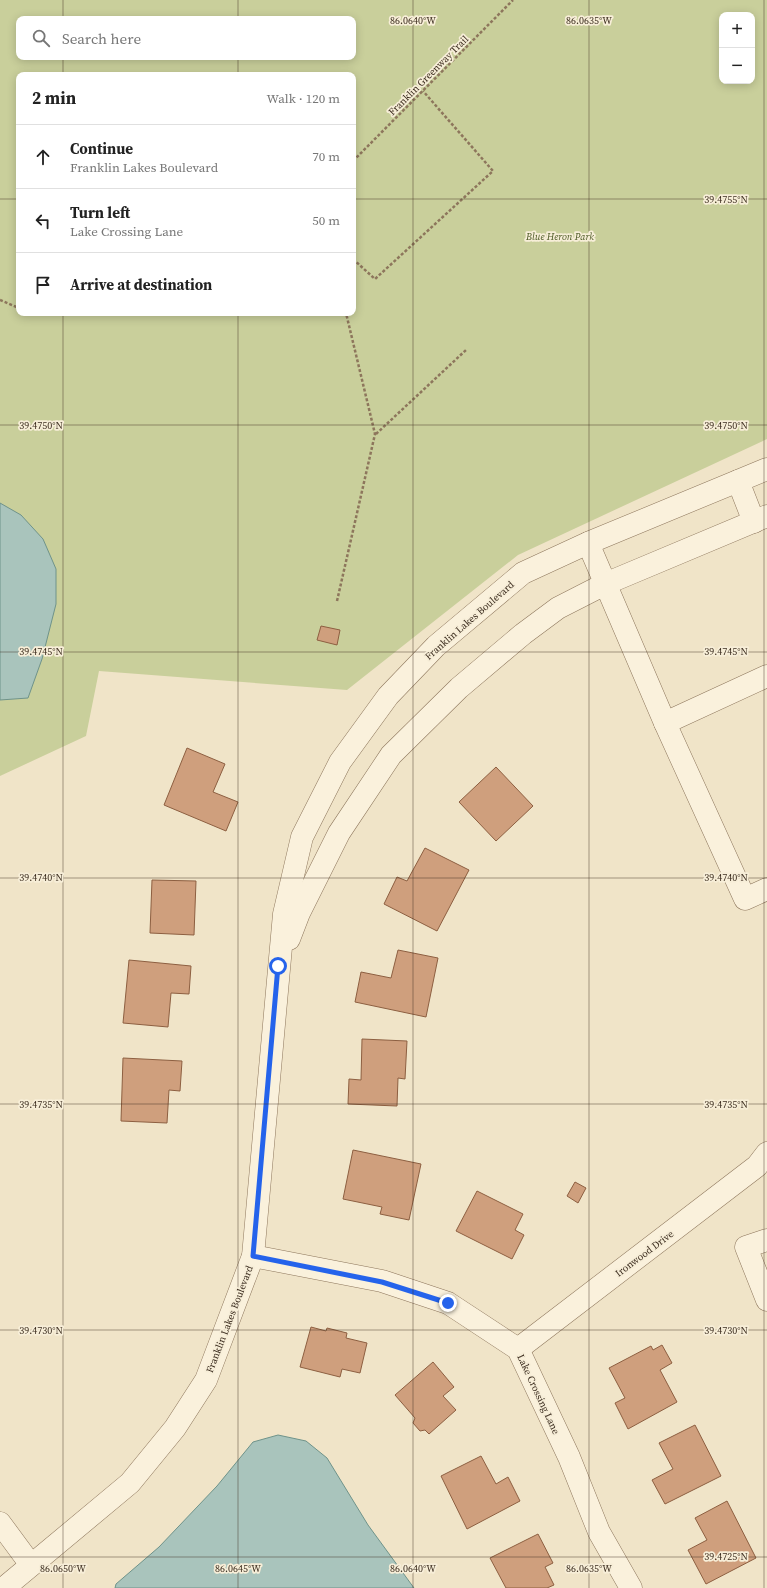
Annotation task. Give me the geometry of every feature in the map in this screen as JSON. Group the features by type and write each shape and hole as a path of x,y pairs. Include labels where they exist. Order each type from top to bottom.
{"street":[{"name":"Franklin Lakes Boulevard","path":"4,1588 130,1483 175,1428 206,1380 253,1256 278,966 284,914 302,837 340,762 388,696 436,646 523,573 588,543 767,469"},
{"path":"738,482 761,519"},
{"name":"Franklin Lakes Boulevard","path":"278,966 299,913 339,833 391,755 459,688 523,634 558,608 606,584 761,519"},
{"path":"588,543 665,723 745,899 767,888"},
{"path":"665,723 767,676"},
{"name":"Ironwood Drive","path":"518,1349 757,1166 767,1153"},
{"path":"767,1240 746,1247 767,1300"},
{"name":"Lake Crossing Lane","path":"253,1256 382,1282 448,1303 518,1349 569,1457 599,1532 631,1588"},
{"path":"0,1524 31,1565"}],"path":[{"name":"Franklin Greenway Trail","path":"356,158 513,0"},
{"path":"356,262 375,279 493,171 423,91"},
{"path":"0,300 16,307"},
{"path":"336,601 375,434 347,316"},
{"path":"375,434 466,350"}],"green space":[{"name":"Blue Heron Park","path":"0,0 767,0 767,439 518,555 347,690 99,671 86,736 0,776"}],"water":[{"path":"0,503 21,515 43,539 56,569 56,604 42,659 28,698 0,700"},
{"path":"278,1435 306,1441 327,1458 368,1525 414,1588 115,1588 116,1584 159,1547 217,1486 253,1442"}],"building":[{"path":"321,626 340,630 337,645 317,640"},
{"path":"187,748 225,764 213,792 238,802 226,831 164,805"},
{"path":"496,767 533,806 496,841 459,802"},
{"path":"425,848 469,870 437,931 384,904 397,877 407,881"},
{"path":"152,880 196,881 194,935 150,933"},
{"path":"398,950 438,958 426,1017 355,1002 361,972 391,978"},
{"path":"129,960 191,966 189,994 171,993 168,1027 123,1023"},
{"path":"362,1039 407,1041 405,1079 398,1078 397,1106 348,1104 349,1079 361,1080"},
{"path":"123,1058 182,1061 180,1091 169,1090 167,1123 121,1121"},
{"path":"353,1150 421,1164 409,1220 380,1214 382,1207 343,1199"},
{"path":"575,1182 586,1188 578,1203 567,1196"},
{"path":"477,1191 523,1214 515,1230 524,1235 512,1259 456,1231"},
{"path":"311,1327 326,1331 327,1328 347,1333 346,1338 367,1343 360,1373 342,1369 340,1377 300,1367"},
{"path":"662,1345 672,1363 660,1370 677,1402 628,1429 615,1403 625,1398 609,1368 651,1346 653,1350"},
{"path":"433,1362 454,1387 443,1396 456,1410 429,1434 425,1430 420,1431 413,1423 415,1418 395,1395"},
{"path":"695,1425 721,1476 665,1504 652,1480 673,1469 659,1443"},
{"path":"481,1456 496,1484 508,1477 520,1501 467,1529 441,1476"},
{"path":"727,1501 756,1558 706,1584 688,1550 707,1540 695,1518"},
{"path":"538,1534 553,1563 545,1567 554,1585 547,1588 506,1588 490,1558"}],"route":[{"path":"278,966 253,1256 382,1282 448,1303"}]}
